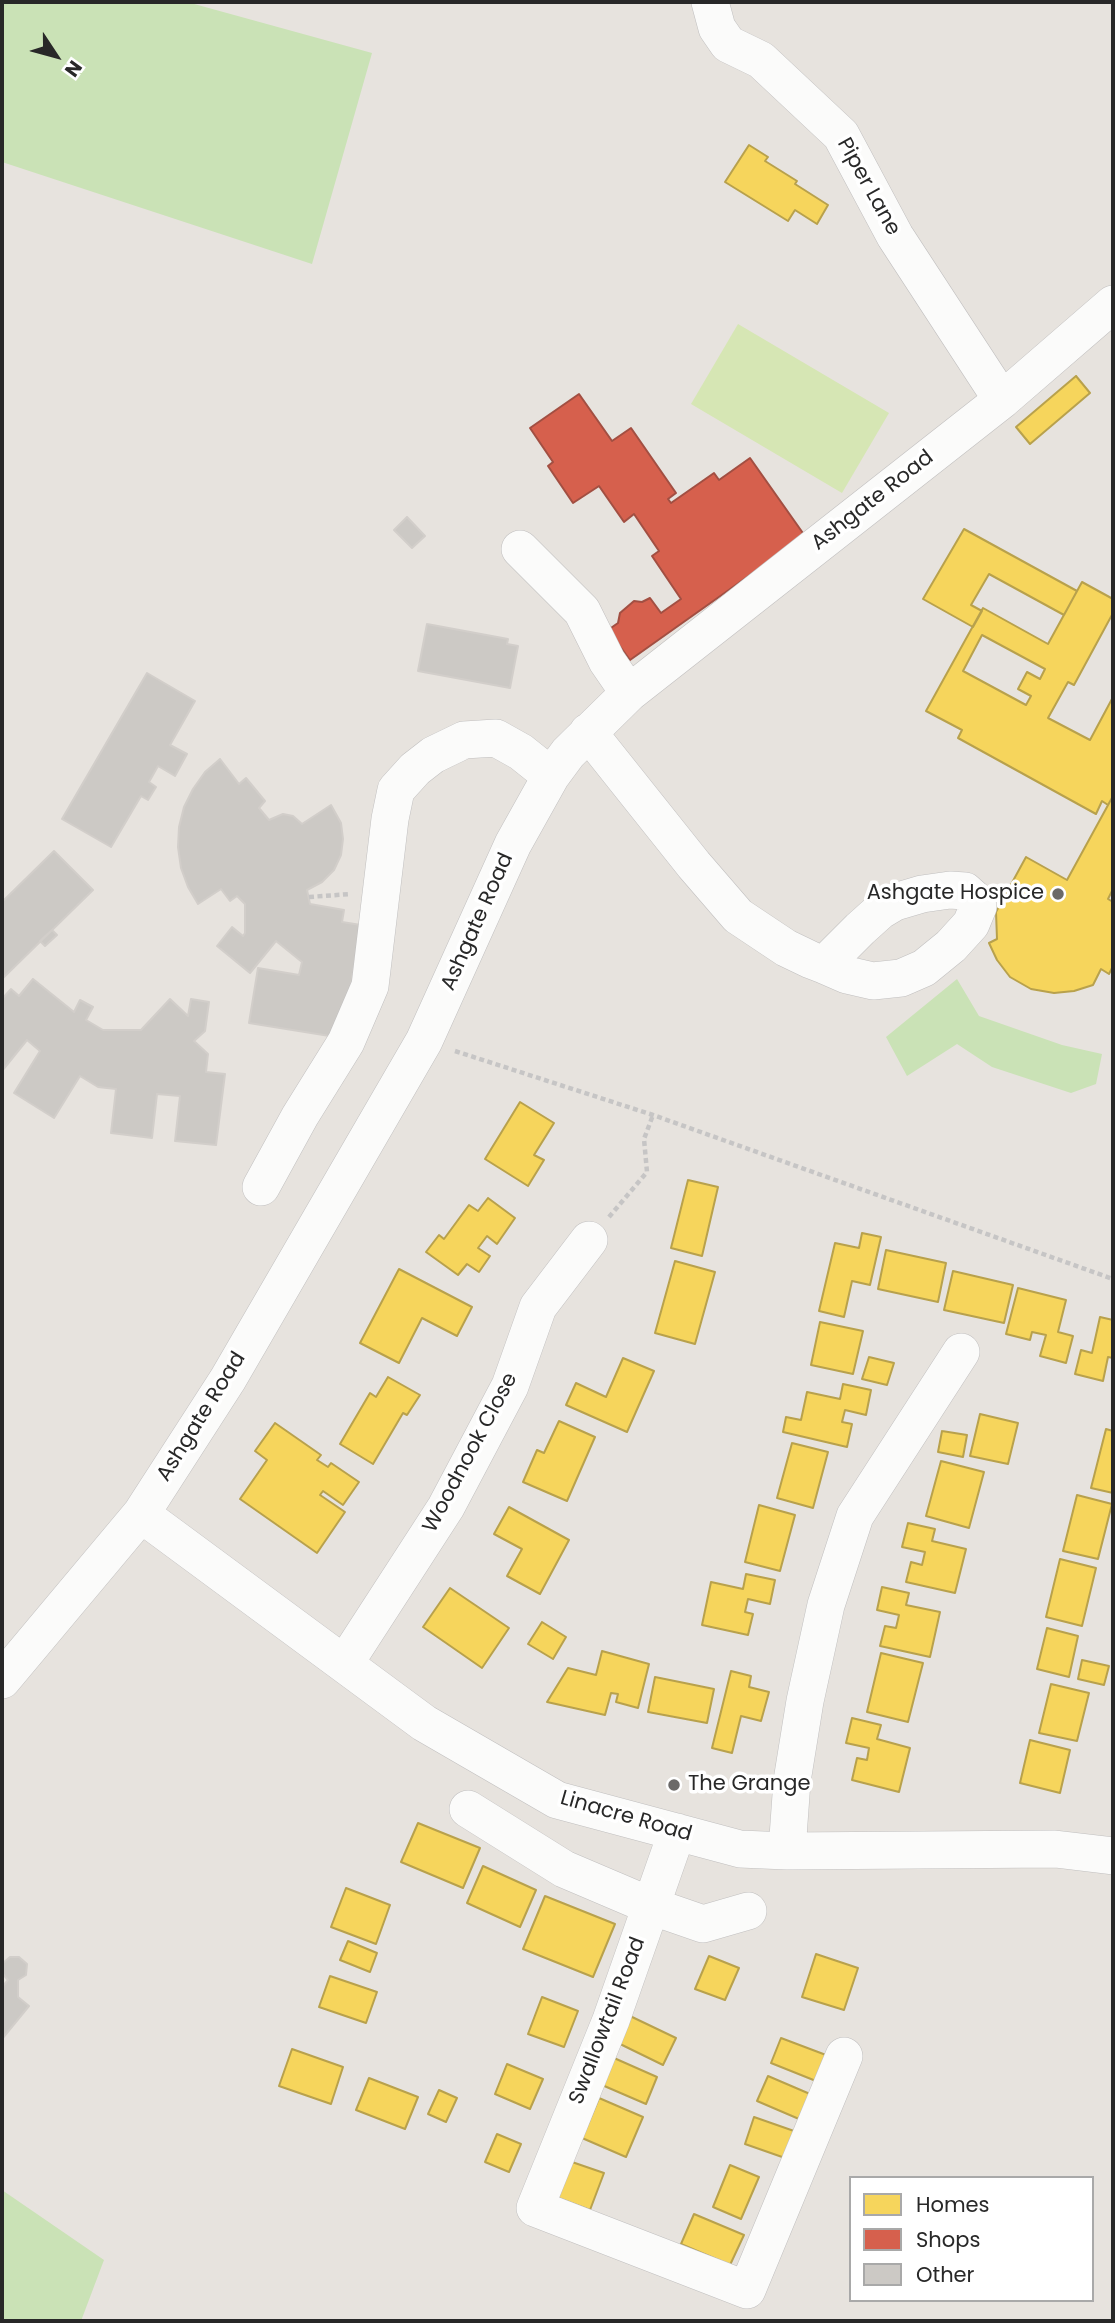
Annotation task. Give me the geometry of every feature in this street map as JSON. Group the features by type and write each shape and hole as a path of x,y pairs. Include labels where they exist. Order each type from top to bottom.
{"street":[{"name":"Piper Lane","path":"710,2 717,28 728,44 761,60 841,135 895,236 1002,400"},
{"name":"Ashgate Road","path":"2,1680 141,1514 228,1379 424,1041 513,844 551,776 568,753 629,692 1002,400 1113,304"},
{"path":"520,550 582,611 607,661 629,692"},
{"path":"588,732 738,916 786,948 824,965"},
{"path":"261,1187 300,1116 346,1042 370,986 390,819 396,790 415,769 433,755 464,740 496,738 522,752 551,776"},
{"name":"Woodnook Close","path":"345,1663 446,1507 510,1386 538,1307 589,1240"},
{"path":"787,1852 792,1781 805,1701 825,1605 855,1516 961,1352"},
{"name":"Linacre Road","path":"141,1514 424,1723 557,1800 740,1849 787,1852 1055,1849 1113,1854"},
{"path":"468,1809 564,1869 651,1906 704,1924 748,1911"},
{"name":"Swallowtail Road","path":"677,1832 611,2020 535,2208 747,2290 844,2056"}],"path":[{"path":"309,897 381,891"},
{"path":"424,1041 653,1115 1113,1279"},
{"path":"589,1240 648,1172 644,1139 653,1115"}],"green space":[{"path":"2,2 187,2 372,53 312,264 2,162"},
{"path":"738,324 889,413 842,493 691,404"},
{"path":"957,979 979,1016 1062,1045 1102,1054 1096,1084 1071,1093 992,1067 957,1044 907,1076 886,1037"},
{"path":"2,2190 104,2260 81,2321 2,2321"}],"building: Homes":[{"path":"749,145 768,157 765,161 797,181 795,184 828,205 817,224 795,210 788,221 725,182"},
{"path":"1076,376 1090,393 1030,444 1016,427"},
{"path":"964,529 1077,591 1064,615 989,574 971,605 982,611 973,627 923,599"},
{"path":"1082,582 1113,599 1113,613 1074,685 1068,682 1048,718 1090,740 1113,697 1113,796 1108,805 1102,801 1096,814 958,738 962,730 926,711 983,608 1048,644","holes":["982,635 1045,669 1040,679 1027,672 1018,689 1031,696 1026,705 963,671"]},
{"name":"Ashgate Hospice","path":"1113,796 1113,889 1108,899 1113,902 1113,966 1109,974 1101,969 1093,985 1074,991 1054,993 1031,989 1010,977 997,960 989,943 997,939 996,912 1026,857 1067,880"},
{"path":"520,1102 554,1123 534,1155 544,1160 528,1186 485,1159"},
{"path":"688,1180 718,1187 702,1256 671,1248"},
{"path":"488,1198 515,1218 497,1244 487,1236 478,1248 490,1256 479,1272 467,1264 458,1275 426,1252 439,1235 444,1239 469,1205 478,1211"},
{"path":"862,1233 881,1237 870,1285 852,1281 844,1317 819,1311 835,1243 859,1248"},
{"path":"886,1250 946,1263 938,1302 878,1289"},
{"path":"675,1261 715,1272 695,1344 655,1333"},
{"path":"399,1269 472,1307 457,1336 422,1318 399,1363 360,1343"},
{"path":"953,1271 1013,1285 1004,1323 944,1310"},
{"path":"1018,1288 1066,1300 1058,1332 1073,1336 1066,1363 1040,1356 1046,1335 1032,1332 1030,1340 1006,1334"},
{"path":"1100,1317 1113,1320 1113,1358 1108,1357 1103,1381 1075,1374 1081,1350 1092,1353"},
{"path":"820,1322 863,1331 853,1374 811,1365"},
{"path":"869,1357 894,1363 887,1385 862,1379"},
{"path":"623,1358 654,1371 627,1432 566,1405 576,1383 606,1397"},
{"path":"388,1377 420,1395 407,1415 403,1413 373,1464 340,1444 370,1393 376,1397"},
{"path":"843,1384 871,1390 866,1415 845,1410 842,1422 852,1424 847,1447 783,1432 786,1417 801,1420 807,1392 840,1399"},
{"path":"980,1414 1018,1423 1008,1464 970,1456"},
{"path":"559,1421 595,1437 567,1501 523,1482 537,1450 544,1453"},
{"path":"275,1423 321,1455 317,1460 328,1467 331,1463 359,1482 343,1505 323,1491 320,1495 345,1512 317,1553 240,1499 267,1460 255,1451"},
{"path":"1106,1429 1113,1431 1113,1493 1091,1488"},
{"path":"942,1431 967,1435 963,1457 938,1452"},
{"path":"792,1443 828,1452 813,1508 777,1498"},
{"path":"941,1461 984,1472 969,1528 926,1516"},
{"path":"1077,1495 1112,1504 1098,1559 1063,1551"},
{"path":"759,1505 795,1515 780,1571 745,1562"},
{"path":"509,1507 569,1540 540,1594 507,1576 522,1549 494,1534"},
{"path":"908,1523 935,1529 932,1541 966,1549 955,1593 906,1582 911,1562 922,1565 925,1552 902,1547"},
{"path":"1060,1559 1096,1568 1082,1626 1046,1617"},
{"path":"746,1574 775,1580 770,1604 748,1599 745,1612 753,1614 748,1635 702,1625 711,1582 743,1589"},
{"path":"882,1587 909,1593 906,1605 940,1612 930,1657 880,1646 885,1626 896,1628 899,1615 877,1610"},
{"path":"450,1588 509,1628 482,1668 423,1627"},
{"path":"542,1622 566,1637 553,1659 528,1644"},
{"path":"1047,1628 1078,1636 1069,1677 1037,1669"},
{"path":"602,1651 649,1664 638,1708 616,1702 618,1694 611,1693 605,1715 547,1702 568,1668 596,1675"},
{"path":"881,1653 923,1663 908,1722 867,1712"},
{"path":"1082,1660 1109,1666 1104,1685 1078,1679"},
{"path":"731,1671 751,1676 749,1687 769,1692 761,1721 741,1716 732,1753 712,1748"},
{"path":"655,1677 714,1689 707,1723 648,1712"},
{"path":"1051,1684 1089,1693 1077,1741 1039,1733"},
{"path":"852,1718 881,1725 877,1739 910,1748 899,1792 852,1780 857,1758 867,1760 869,1748 846,1743"},
{"path":"1030,1740 1070,1750 1060,1793 1020,1783"},
{"path":"418,1823 480,1848 463,1888 401,1862"},
{"path":"483,1866 536,1890 520,1927 467,1903"},
{"path":"346,1888 390,1905 376,1944 331,1927"},
{"path":"545,1896 615,1924 593,1977 523,1949"},
{"path":"348,1941 377,1953 370,1972 340,1960"},
{"path":"816,1954 858,1968 844,2010 802,1997"},
{"path":"709,1956 739,1968 725,2000 695,1989"},
{"path":"330,1976 377,1992 366,2023 319,2007"},
{"path":"542,1997 578,2011 564,2047 528,2034"},
{"path":"630,2016 676,2038 663,2065 618,2043"},
{"path":"781,2038 826,2055 816,2081 771,2063"},
{"path":"292,2049 343,2067 331,2104 279,2086"},
{"path":"614,2058 657,2077 646,2104 602,2085"},
{"path":"507,2064 543,2079 530,2109 495,2094"},
{"path":"768,2076 810,2094 799,2119 757,2101"},
{"path":"369,2078 418,2097 405,2129 356,2110"},
{"path":"439,2090 457,2098 446,2122 428,2114"},
{"path":"599,2098 643,2117 626,2157 582,2138"},
{"path":"754,2117 794,2131 785,2158 745,2144"},
{"path":"497,2134 521,2144 509,2172 485,2162"},
{"path":"572,2162 604,2173 590,2210 558,2198"},
{"path":"730,2165 759,2177 741,2219 713,2207"},
{"path":"694,2214 744,2235 730,2265 681,2244"}],"building: Shops":[{"path":"579,394 612,441 631,428 676,493 668,499 671,503 714,473 719,480 750,458 805,536 630,660 608,630 618,623 620,613 634,601 642,602 650,598 661,613 681,599 652,556 659,551 634,514 624,522 599,486 573,503 548,466 553,462 530,428"}],"building: Other":[{"path":"407,517 425,536 412,548 394,530"},
{"path":"427,624 508,639 507,644 518,646 510,688 418,671"},
{"path":"147,673 195,701 170,745 187,754 175,776 158,766 149,782 156,787 148,800 141,796 111,847 62,819"},
{"path":"220,759 239,784 246,778 265,801 259,808 269,820 283,814 293,816 302,824 331,805 341,823 341,855 334,870 322,882 307,890 310,904 344,910 342,922 361,925 342,1038 249,1023 258,968 299,975 302,962 276,941 250,973 217,946 232,927 243,936 245,933 245,904 237,896 230,901 221,889 198,904 188,887 181,868 178,847 184,807 205,772"},
{"path":"54,851 93,890 2,979 2,902"},
{"path":"52,930 57,935 45,946 40,941"},
{"path":"33,979 74,1012 80,1000 93,1007 86,1020 103,1030 141,1030 170,999 188,1016 191,999 209,1002 205,1031 194,1041 208,1054 206,1072 225,1074 216,1145 175,1141 180,1096 157,1094 152,1138 111,1133 116,1089 98,1087 80,1076 54,1118 14,1093 40,1051 27,1040 2,1071 2,999 11,989 19,996"},
{"path":"10,1957 19,1957 27,1964 26,1975 18,1980 18,1997 29,2006 2,2039 2,1984 3,1986 8,1980 2,1973 3,1963"}],"place":[{"name":"Ashgate Hospice","path":"1058,894"},
{"name":"The Grange","path":"674,1785"}]}
